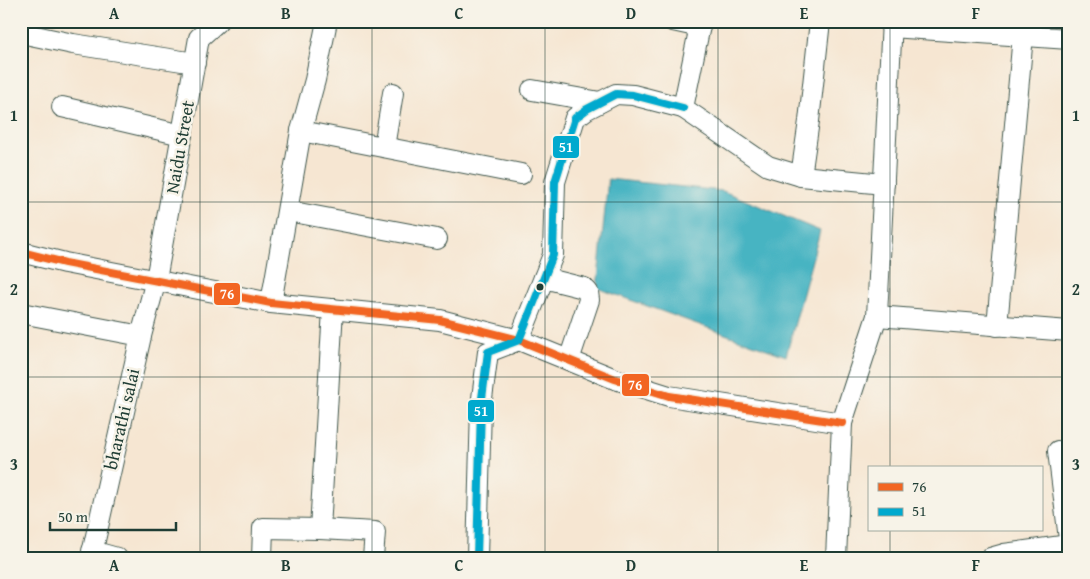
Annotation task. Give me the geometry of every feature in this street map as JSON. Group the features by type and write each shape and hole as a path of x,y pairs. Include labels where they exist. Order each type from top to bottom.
{"street":[{"name":"Naidu Street","path":"156,280 195,63 199,30 218,21"},
{"path":"271,303 301,130 315,80 327,21"},
{"path":"673,21 700,24 683,108"},
{"path":"801,176 820,21"},
{"path":"836,558 842,423 877,316 891,24 1069,39"},
{"path":"21,32 73,44 195,63"},
{"path":"997,326 1023,35"},
{"path":"532,90 600,102"},
{"path":"384,147 393,93"},
{"path":"477,558 481,406 488,352 519,340 553,254 555,182 575,118 587,109 616,94 633,95 683,108 768,166 801,176 884,184"},
{"path":"62,107 182,135"},
{"path":"301,130 521,174"},
{"path":"288,210 437,239"},
{"path":"21,252 65,263 271,303 440,320 519,340 615,379 669,396 842,423"},
{"path":"544,278 584,288 588,292 589,300 569,360"},
{"name":"bharathi salai","path":"92,554 141,336 156,280"},
{"path":"320,529 333,309"},
{"path":"21,313 141,336"},
{"path":"877,316 1069,331"},
{"path":"1058,451 1069,539"},
{"path":"262,558 263,528 375,532 373,558"},
{"path":"990,558 1004,554 1069,545"},
{"path":"92,554 117,558"}],"water":[{"path":"608,179 723,191 820,231 786,356 597,288"}],"transit line":[{"name":"51","path":"477,558 481,406 488,352 519,340 553,255 555,182 575,118 587,109 616,94 633,95 683,108"},
{"name":"76","path":"21,252 65,263 271,303 440,320 519,340 615,379 669,396 842,423"}]}
